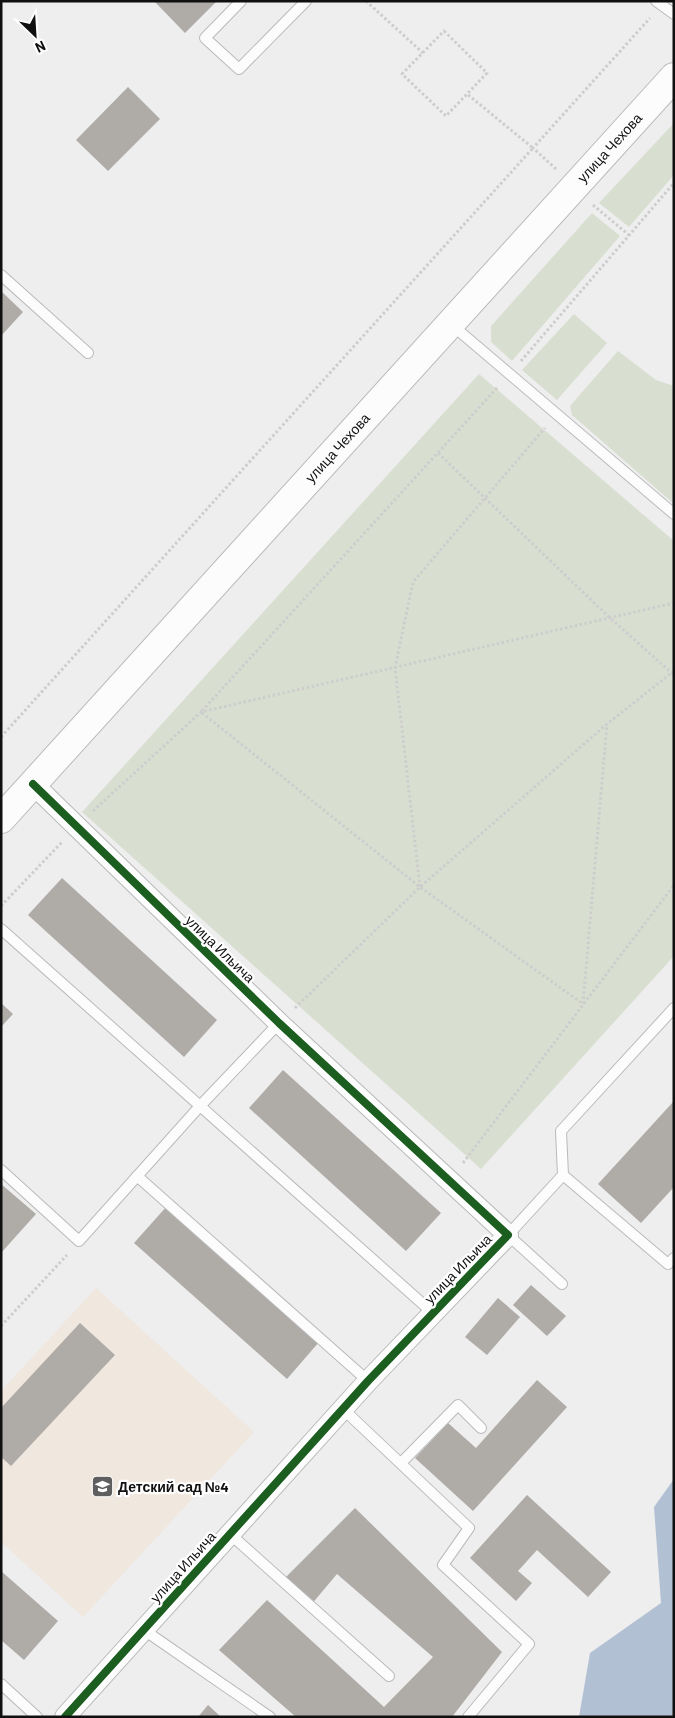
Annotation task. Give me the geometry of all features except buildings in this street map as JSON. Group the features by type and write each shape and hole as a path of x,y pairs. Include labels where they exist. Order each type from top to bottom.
{"main road":[{"name":"улица Чехова","path":"1,819 674,77"}],"street":[{"name":"улица Ильича","path":"32,784 279,1024 508,1235 368,1381 65,1717"}],"lane":[{"path":"241,1 205,38 239,69 306,1"},
{"path":"659,4 674,14"},
{"path":"1,275 88,353"},
{"path":"451,324 674,514"},
{"path":"1,929 433,1313"},
{"path":"562,1284 508,1235 563,1175 561,1131 674,1008"},
{"path":"1,1170 79,1241 200,1106 279,1024"},
{"path":"563,1175 668,1264 674,1258"},
{"path":"137,1176 368,1381"},
{"path":"401,1463 458,1405 481,1428"},
{"path":"343,1409 469,1528 443,1565 529,1644 468,1717"},
{"path":"230,1534 389,1676"},
{"path":"144,1630 270,1717"},
{"path":"1,1684 36,1717"}],"path":[{"path":"366,1 423,53"},
{"path":"1,736 533,148 659,4"},
{"path":"444,31 487,73 446,116 402,74 423,53 444,31"},
{"path":"467,94 533,148 575,186 595,208 629,235"},
{"path":"1,906 76,826 201,712 510,374 674,182"},
{"path":"420,887 395,668 414,582 556,414"},
{"path":"279,1024 420,887 607,724 673,673 610,618 438,453"},
{"path":"201,712 674,604"},
{"path":"201,712 420,887 582,1004"},
{"path":"582,1004 607,724"},
{"path":"450,1181 582,1004 674,885"},
{"path":"1,1326 79,1241"}],"shaded area":[{"name":"Детский сад №4","path":"96,1288 254,1432 83,1617 1,1542 1,1391"}],"green space":[{"path":"674,123 674,175 629,227 599,203"},
{"path":"592,213 620,236 512,361 491,342 491,326"},
{"path":"574,314 607,343 557,400 522,370"},
{"path":"618,351 656,380 674,386 674,504 572,415 570,406"},
{"path":"479,374 674,541 674,956 481,1169 82,812"}],"water":[{"path":"674,1479 674,1717 579,1717 590,1653 661,1603 654,1507"}],"cycle path":[{"path":"33,784 279,1023 508,1235 368,1381 65,1717"}],"place":[{"name":"Детский сад №4","path":"102,1487"}]}
